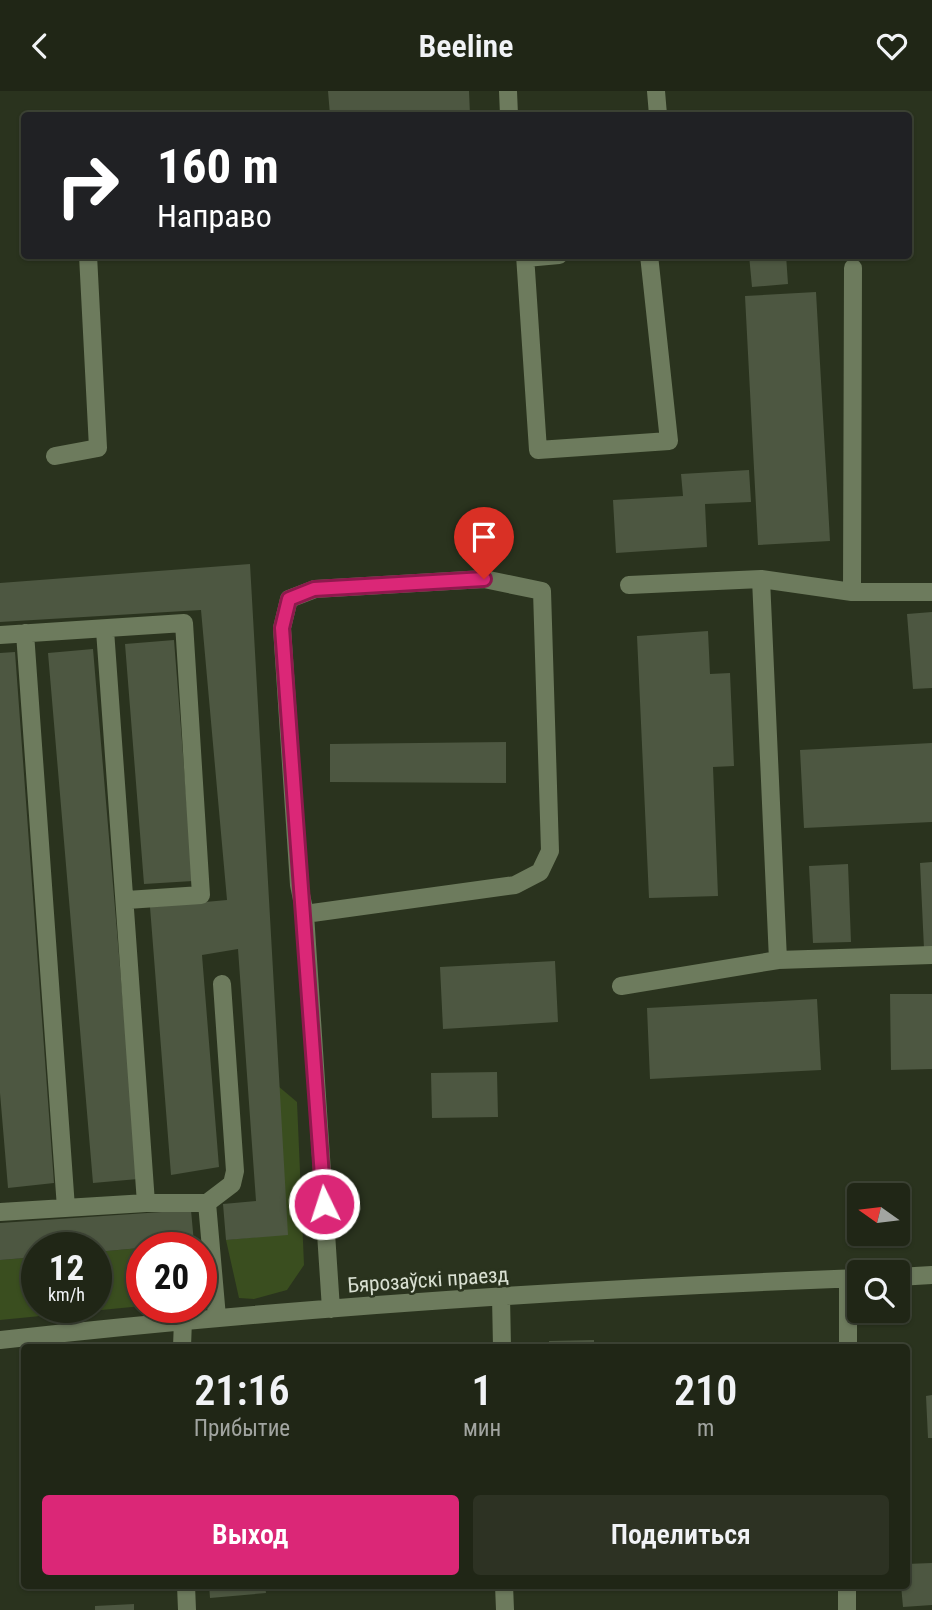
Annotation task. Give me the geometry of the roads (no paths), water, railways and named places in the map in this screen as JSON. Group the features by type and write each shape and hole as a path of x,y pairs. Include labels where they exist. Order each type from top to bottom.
{"street":[{"path":"508,91 509,112"},
{"path":"656,91 658,112"},
{"path":"55,456 99,448 88,259"},
{"path":"526,259 538,450 669,441 649,259"},
{"path":"852,591 853,268"},
{"path":"305,914 514,885 540,872 550,851 542,591 484,579 314,589 289,599 282,628 299,885 305,914 331,1310"},
{"path":"761,579 778,960"},
{"path":"629,585 761,579 852,591 932,592"},
{"path":"0,635 105,631 184,623 201,895 127,900"},
{"path":"105,631 127,900 146,1203"},
{"path":"24,633 66,1208"},
{"path":"621,986 778,960 932,955"},
{"path":"0,1212 146,1203 207,1203 232,1184 235,1171 222,984"},
{"path":"207,1203 210,1232"},
{"path":"910,1276 932,1275"},
{"name":"Бярозаўскі праезд","path":"217,1317 501,1297 847,1278"},
{"path":"501,1297 502,1344"},
{"name":"Бярозаўскі праезд","path":"0,1340 156,1323"},
{"path":"183,1323 183,1344"},
{"path":"848,1344 850,1323"},
{"path":"186,1589 187,1610"},
{"path":"505,1589 505,1610"},
{"path":"846,1610 847,1589"}]}
